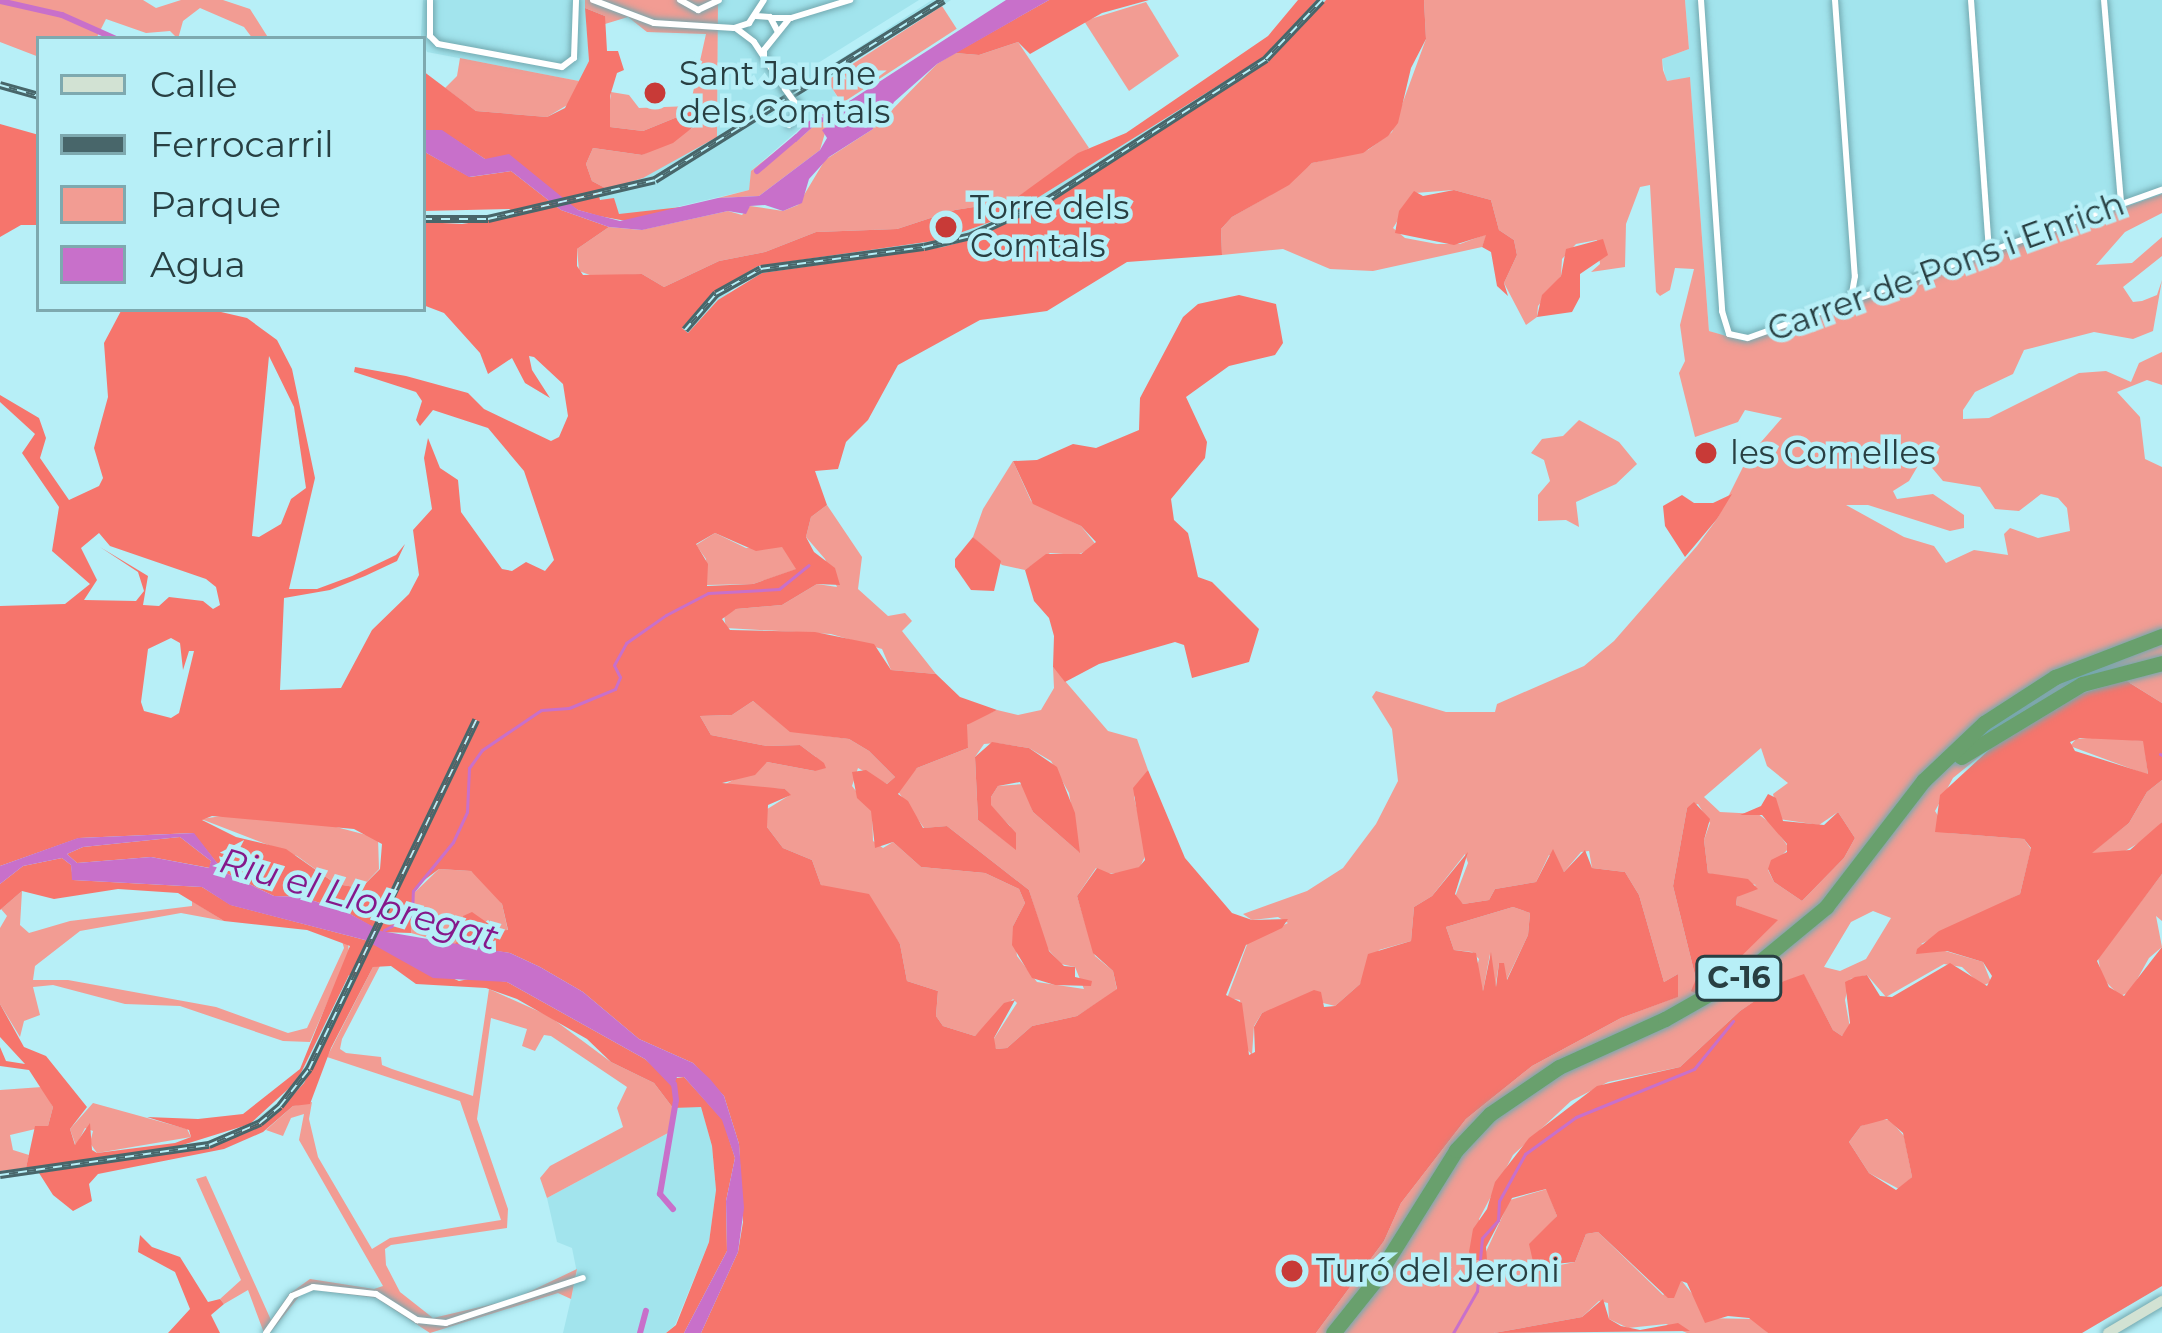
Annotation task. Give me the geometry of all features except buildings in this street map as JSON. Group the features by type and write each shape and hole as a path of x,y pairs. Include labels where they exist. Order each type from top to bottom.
{"highway":[{"name":"C-16","path":"1333,1333 1373,1283 1446,1164 1490,1114 1559,1066 1700,1002 1776,951 1826,907 1923,782 1984,723 2071,669 2162,632"},
{"name":"C-16","path":"1345,1333 1376,1294 1453,1169 1487,1129 1556,1078 1683,1021 1781,960 1841,903 1961,757 2048,691 2162,646"},
{"path":"1961,757 2082,684 2162,663"}],"street":[{"path":"430,0 430,36 438,44 562,67 574,58 572,3"},
{"path":"593,0 654,23 734,28 749,23 764,0"},
{"path":"680,0 702,10 719,0"},
{"path":"764,0 777,30"},
{"path":"756,16 791,18 850,0"},
{"name":"Carrer de Pons i Enrich","path":"1700,0 1722,311 1729,334 1748,338 2162,190"},
{"path":"1835,0 1855,276 1851,299"},
{"path":"1971,0 1989,252"},
{"path":"2104,0 2121,204"},
{"path":"765,61 769,43 791,18"},
{"path":"749,23 752,39 796,104 798,112 789,125"},
{"path":"734,28 769,43"},
{"path":"1855,276 1877,290"},
{"path":"266,1333 292,1295 313,1287 376,1294 417,1320 446,1323 583,1278"},
{"path":"2108,1333 2162,1301"}],"shaded area":[{"path":"423,0 585,0 589,61 579,81 427,52 426,36 421,36"},
{"path":"718,0 919,0 818,63 822,71 932,0 951,0 827,79 841,104 809,121 752,170 749,190 647,214 619,214 601,201 598,191 717,137"},
{"path":"1049,0 1149,0 1102,13 1030,54 1018,42 979,55 955,53"},
{"path":"1298,0 1317,0 1264,57 1010,215 940,240 758,266 713,293 682,328 688,333 718,300 762,273 943,247 972,239 1047,203 1268,62 1326,0 1424,0 1426,39 1411,68 1398,123 1388,136 1363,153 1312,163 1289,185 1232,217 1221,229 1222,255 1127,262 1047,311 980,320 898,365 868,420 846,442 838,469 815,471 827,505 811,517 806,537 814,552 835,568 840,585 817,584 782,605 736,609 722,619 730,630 815,632 874,644 891,670 936,674 960,697 997,710 967,725 968,748 917,768 898,794 908,801 923,828 947,826 1029,890 1049,951 1064,966 1075,967 1075,977 1092,981 1091,986 1055,985 1032,978 1012,945 1013,926 1025,903 1019,889 985,873 921,867 893,842 875,848 871,811 857,798 852,772 866,770 887,784 895,777 869,751 849,739 790,732 753,701 732,715 700,716 711,735 767,746 800,745 824,763 826,768 815,771 767,762 755,775 722,783 785,789 791,795 768,805 767,827 783,848 812,860 821,885 869,894 900,944 907,981 938,991 936,1016 943,1026 975,1036 1004,1003 1015,1000 994,1038 996,1049 1007,1048 1032,1026 1077,1016 1117,989 1113,971 1093,953 1077,896 1097,868 1111,874 1139,867 1145,860 1133,788 1148,770 1185,858 1232,913 1252,920 1288,919 1282,928 1246,945 1226,995 1242,1003 1249,1055 1255,1052 1254,1027 1262,1013 1314,990 1321,992 1324,1007 1335,1006 1360,984 1368,954 1411,941 1414,907 1432,896 1468,852 1455,894 1463,904 1489,900 1495,889 1536,882 1553,849 1564,872 1585,850 1592,868 1625,872 1639,895 1664,982 1678,974 1678,997 1621,1018 1532,1066 1466,1119 1401,1203 1384,1241 1316,1333 701,1333 738,1252 743,1222 739,1144 724,1096 693,1063 639,1039 583,992 540,967 510,953 454,945 465,933 463,916 472,912 499,931 508,930 502,904 471,871 439,869 423,881 414,893 411,933 381,932 343,910 301,897 274,896 224,872 193,833 79,838 0,866 0,606 65,604 90,584 52,551 59,507 22,453 35,434 0,402 0,395 39,418 46,438 40,458 69,500 99,486 103,478 94,448 108,397 104,343 120,312 221,312 247,318 277,340 292,369 315,478 289,589 317,589 352,576 396,555 405,544 397,561 365,576 330,590 284,598 280,690 341,688 372,630 409,594 419,575 413,530 432,509 424,458 428,438 440,468 458,480 461,512 502,569 512,571 526,562 545,571 554,560 524,471 488,428 433,410 420,426 416,420 422,401 416,392 354,372 355,367 406,376 468,393 484,409 551,441 559,437 568,416 563,384 534,357 529,356 532,370 550,398 525,383 512,358 488,374 480,353 444,313 426,306 426,222 462,224 521,215 509,209 426,211 426,153 470,177 511,171 561,210 609,227 577,249 577,266 583,275 642,274 664,287 719,261 765,252 816,232 897,229 955,210 1012,201 1078,153 1126,133 1268,36","holes":["269,356 294,407 306,488 291,499 281,524 259,537 252,536","99,533 110,546 206,579 216,587 220,605 213,609 203,601 169,597 159,606 143,605 148,576 100,547 138,572 144,591 136,601 84,600 97,580 81,548","715,533 756,551 782,547 796,569 753,584 707,586 708,564 696,544","171,638 180,643 183,670 189,651 194,651 179,713 171,718 144,711 141,702 148,649","212,816 354,829 382,844 380,869 361,888 336,884 286,849 236,837 202,820","1513,907 1530,913 1528,935 1507,980 1504,963 1499,963 1496,987 1491,952 1483,991 1476,953 1454,950 1446,927"]},
{"path":"1317,0 1326,0 1268,62 1047,203 972,239 739,283 688,333 681,329 713,293 758,266 940,240 1010,215 1263,57"},
{"path":"1685,0 2162,0 2162,194 1744,342 1709,331 1690,78 1666,81 1662,59 1689,49"},
{"path":"585,8 605,16 607,51 618,51 624,70 617,73 610,96 610,127 643,131 692,111 707,116 673,143 642,155 593,148 586,164 592,181 607,189 598,191 600,200 614,198 619,214 690,206 626,221 578,210 499,159 485,159 442,131 426,130 426,73 476,111 547,117 565,108 589,61"},
{"path":"0,124 36,134 36,225 21,225 0,237"},
{"path":"1454,190 1491,200 1499,230 1514,240 1517,255 1504,283 1508,296 1497,286 1491,252 1482,247 1486,235 1454,245 1395,233 1399,211 1414,191 1423,196"},
{"path":"1603,239 1608,255 1580,274 1580,297 1572,312 1537,317 1542,295 1561,276 1566,249"},
{"path":"1239,295 1276,304 1283,343 1275,355 1229,366 1186,397 1207,442 1205,458 1171,499 1174,520 1188,533 1198,577 1212,582 1259,629 1249,662 1192,678 1184,645 1175,642 1099,664 1065,682 1053,667 1049,618 1034,601 1025,570 1046,554 1081,554 1096,542 1081,526 1033,504 1013,461 1037,460 1073,444 1096,448 1139,430 1140,398 1183,317 1198,304"},
{"path":"1732,494 1685,557 1665,526 1663,506 1682,495 1694,503 1713,503"},
{"path":"973,537 1001,561 994,591 971,590 955,567 955,559"},
{"path":"2125,680 2162,703 2162,780 2147,792 2129,823 2092,853 2130,850 2162,822 2162,874 2097,961 2109,987 2124,996 2162,947 2162,1286 2082,1333 1768,1333 1749,1318 1728,1316 1705,1323 1687,1283 1681,1281 1674,1298 1668,1298 1598,1232 1586,1234 1575,1262 1534,1266 1529,1244 1557,1216 1546,1189 1512,1198 1486,1247 1487,1260 1474,1260 1469,1252 1473,1229 1487,1209 1495,1182 1529,1138 1597,1086 1680,1067 1740,1011 1784,981 1804,974 1833,1030 1842,1036 1850,1023 1845,982 1855,977 1867,975 1880,996 1892,997 1950,963 1987,986 1992,976 1983,962 1947,951 1916,954 1917,949 1939,931 2020,894 2031,848 2024,839 1935,832 1940,795 2004,736 2055,702","holes":["2080,738 2143,741 2148,774 2075,751 2070,742","1887,1119 1903,1133 1912,1177 1896,1190 1869,1173 1849,1142 1861,1126"]},
{"path":"992,742 1029,748 1057,767 1075,813 1080,853 1033,812 1020,782 998,786 991,797 991,805 1016,833 1016,850 978,820 975,757"},
{"path":"1768,794 1776,798 1783,821 1824,825 1838,812 1855,838 1844,858 1802,901 1774,882 1768,869 1771,860 1787,852 1787,844 1762,815 1740,815 1761,806"},
{"path":"1694,802 1710,819 1704,840 1708,873 1748,879 1758,889 1737,897 1736,905 1778,920 1708,989 1696,994 1691,991 1696,979 1673,886 1687,808"},
{"path":"180,837 211,861 210,868 151,857 77,863 67,854 83,847"},
{"path":"62,858 71,865 73,880 202,887 231,905 365,940 459,981 478,977 507,982 645,1059 668,1079 684,1077 723,1120 735,1158 726,1201 727,1251 684,1333 666,1333 676,1325 709,1242 716,1190 712,1146 701,1107 673,1108 654,1083 611,1062 587,1039 517,999 486,988 416,984 391,966 373,967 331,1048 310,1104 293,1106 263,1132 224,1149 98,1174 89,1184 92,1201 73,1211 53,1195 39,1173 210,1147 273,1117 304,1083 355,977 349,975 297,1081 250,1124 176,1147 26,1168 35,1126 48,1126 53,1107 29,1070 0,1066 0,1047 6,1061 25,1064 0,1037 0,1004 24,1047 46,1056 87,1107 70,1129 75,1145 90,1123 92,1150 97,1153 175,1143 191,1137 189,1130 147,1117 243,1114 300,1069 350,946 307,930 224,921 178,893 118,889 54,899 22,891 0,910 0,884 23,866"},
{"path":"350,974 355,976 304,1084 254,1130 178,1154 0,1179 0,1171 208,1141 250,1124 283,1098 306,1064"},
{"path":"701,1106 712,1146 716,1190 709,1242 675,1325 666,1333 563,1333 577,1273 572,1248 557,1242 547,1198 668,1133 673,1108"},
{"path":"140,1235 152,1247 180,1257 208,1302 220,1299 224,1304 211,1315 220,1333 168,1333 190,1309 175,1272 138,1252"},
{"path":"1603,1299 1609,1319 1621,1326 1640,1330 1678,1323 1690,1331 1494,1333 1582,1317"}],"green space":[{"path":"0,0 143,0 156,8 181,0 223,0 250,9 267,36 251,36 244,27 200,8 183,21 179,36 170,31 146,33 106,19 98,36 36,36 36,56 0,42"},
{"path":"585,0 718,0 717,137 643,178 607,189 592,181 586,164 593,148 642,155 698,125 692,111 643,131 610,127 611,92 629,95 639,108 690,106 706,34 647,32 628,17 605,24 605,16 585,8"},
{"path":"1424,0 1685,0 1689,49 1662,59 1663,70 1667,81 1690,77 1709,331 1744,341 2162,194 2162,213 2125,232 2096,265 2132,263 2162,237 2162,256 2123,287 2133,302 2142,301 2157,295 2162,280 2153,331 2133,339 2094,332 2024,350 2013,374 1975,392 1963,410 1963,419 1989,418 2079,373 2106,371 2131,382 2139,363 2162,352 2162,385 2147,380 2117,392 2140,417 2145,459 2162,467 2162,703 2130,683 2018,725 1953,778 1935,811 1949,833 2024,839 2031,849 2020,894 1921,944 1983,962 1991,982 1982,986 1962,967 1944,964 1886,997 1867,975 1850,979 1845,1000 1850,1028 1842,1036 1833,1030 1804,975 1785,981 1740,1011 1680,1067 1608,1082 1571,1101 1513,1155 1479,1219 1484,1256 1510,1200 1547,1189 1557,1216 1550,1224 1540,1269 1575,1262 1586,1234 1598,1232 1663,1295 1681,1280 1702,1306 1703,1318 1755,1319 1768,1333 1687,1333 1666,1324 1628,1328 1609,1319 1608,1303 1599,1301 1582,1317 1494,1333 1316,1333 1384,1241 1401,1203 1466,1119 1532,1066 1621,1018 1677,997 1678,974 1664,982 1639,895 1625,872 1592,868 1589,851 1581,852 1564,872 1556,857 1549,855 1536,882 1495,889 1489,900 1463,904 1455,897 1468,863 1465,854 1432,896 1414,907 1411,941 1379,950 1360,984 1335,1006 1319,1002 1321,992 1262,1013 1254,1026 1252,1055 1246,1048 1240,1000 1227,998 1248,942 1288,923 1278,917 1252,920 1243,914 1307,891 1343,868 1376,824 1398,781 1392,729 1372,697 1376,691 1446,712 1495,712 1497,704 1584,666 1614,641 1697,546 1717,519 1748,457 1782,418 1745,410 1738,422 1695,437 1679,373 1685,361 1680,325 1694,269 1675,268 1670,290 1660,296 1656,292 1650,185 1640,187 1626,224 1625,267 1591,272 1600,264 1597,240 1576,244 1562,259 1561,276 1538,306 1537,317 1526,325 1504,283 1517,255 1514,240 1499,230 1491,200 1454,190 1415,193 1393,228 1405,238 1437,244 1460,244 1487,234 1482,247 1373,271 1330,269 1283,249 1222,255 1221,229 1232,217 1284,187 1312,163 1368,150 1392,132 1426,39","holes":["1928,463 1943,481 1980,487 1995,509 2019,511 2041,494 2058,498 2067,508 2070,531 2038,538 2010,528 2004,534 2008,555 1974,550 1946,563 1934,546 1904,537 1846,505 1868,505 1950,531 1964,528 1964,515 1933,494 1897,499 1893,491 1909,481 1919,464","1761,748 1767,766 1788,783 1773,794 1779,819 1819,825 1838,812 1855,838 1844,858 1802,901 1774,882 1768,870 1789,848 1772,824 1758,814 1720,812 1704,797","1698,804 1710,823 1704,840 1708,873 1756,885 1737,897 1736,905 1776,921 1692,991 1696,979 1673,886 1687,808","1873,911 1891,918 1866,959 1840,971 1824,967 1851,922"]},
{"path":"1146,2 1179,56 1129,91 1084,21"},
{"path":"942,6 957,29 842,103 827,81"},
{"path":"1018,42 1089,148 1012,201 955,210 897,229 816,232 765,252 719,261 664,287 642,274 595,277 579,271 577,249 609,227 641,230 728,211 742,215 750,206 783,211 798,205 825,160 873,129 871,113 887,115 937,64 955,53 979,55"},
{"path":"460,58 579,81 569,104 547,117 476,111 445,88 457,76"},
{"path":"846,115 825,133 820,150 759,196 718,198 749,190 751,171 792,138 797,141 816,124"},
{"path":"1579,420 1619,442 1637,464 1616,484 1576,502 1579,527 1566,520 1538,521 1538,495 1550,481 1544,460 1531,453 1542,439 1563,436"},
{"path":"1013,461 1031,501 1081,526 1097,546 1077,555 1050,553 1025,570 1002,565 973,537 983,509"},
{"path":"827,505 862,557 858,589 888,616 905,613 912,621 902,631 936,674 891,670 882,649 831,634 726,628 724,615 736,609 782,605 817,584 837,587 825,559 806,537 811,517"},
{"path":"715,533 746,548 782,546 797,569 753,584 707,585 706,559 696,545"},
{"path":"1053,667 1108,731 1137,739 1148,770 1134,797 1147,852 1140,867 1125,872 1107,874 1096,868 1077,896 1095,956 1113,971 1117,990 1077,1016 1032,1026 1007,1048 996,1049 993,1040 1017,1003 1013,999 975,1036 943,1026 936,1016 938,991 907,981 900,944 875,909 821,885 812,860 783,848 767,827 764,811 790,795 785,789 722,786 767,762 815,771 816,757 800,745 767,746 711,735 700,716 732,715 753,701 790,731 849,739 869,751 895,777 887,784 858,768 852,786 872,811 873,841 883,848 893,842 921,867 985,873 1019,889 1025,903 1013,926 1017,956 1037,982 1084,989 1075,967 1061,964 1047,948 1029,890 947,826 924,828 897,790 917,768 968,748 964,728 973,720 997,710 1018,715 1041,710 1054,688","holes":["984,744 1029,748 1051,761 1069,793 1079,852 1033,812 1024,784 998,786 990,805 1010,826 1016,849 978,820 975,757"]},
{"path":"2076,739 2144,741 2148,775 2070,746"},
{"path":"2162,780 2162,822 2149,837 2120,854 2091,853 2129,823 2147,792"},
{"path":"229,815 321,823 378,838 379,869 361,888 336,884 297,856 201,819"},
{"path":"439,869 471,871 487,883 502,904 508,931 499,931 488,920 454,945 411,933 414,893"},
{"path":"2162,874 2162,921 2156,916 2162,947 2149,958 2130,992 2120,996 2102,978 2098,958"},
{"path":"22,891 20,925 29,933 70,921 192,906 192,901 224,921 181,913 80,931 35,966 33,980 68,980 216,1007 288,1033 307,1028 344,948 342,941 348,943 349,953 310,1042 283,1041 180,1006 125,1004 53,985 33,987 40,1015 24,1021 20,1037 0,1004 0,928 7,916 1,909"},
{"path":"1513,907 1530,913 1528,935 1506,981 1499,963 1495,989 1490,954 1483,991 1476,970 1479,959 1472,952 1454,950 1446,927"},
{"path":"381,964 342,1039 340,1049 346,1053 381,1057 382,1065 473,1096 489,989 549,1016 611,1062 654,1083 673,1108 668,1133 547,1198 540,1178 550,1166 623,1127 617,1108 627,1087 551,1036 544,1035 535,1051 522,1046 527,1029 491,1018 477,1119 508,1209 507,1228 391,1245 385,1249 386,1265 400,1292 433,1318 514,1299 577,1269 571,1299 558,1293 430,1333 376,1298 315,1290 301,1294 270,1333 264,1333 248,1290 224,1304 220,1299 241,1280 196,1179 206,1176 271,1320 289,1294 310,1279 374,1289 383,1286 299,1140 304,1114 291,1118 283,1136 266,1130 293,1106 312,1102 309,1119 318,1157 372,1249 390,1238 501,1220 460,1101 327,1057 373,967"},
{"path":"42,1087 53,1107 48,1126 10,1135 13,1150 29,1155 26,1168 0,1171 0,1090"},
{"path":"93,1103 187,1129 191,1137 97,1153 90,1143 93,1131 85,1128 76,1146 70,1129"},
{"path":"1890,1120 1904,1136 1912,1177 1899,1189 1869,1173 1849,1142 1861,1126"}],"water":[{"path":"1006,0 1049,0 937,64 894,102 887,116 872,114 873,129 829,157 809,179 802,203 783,211 750,206 746,214 728,211 642,230 609,227 561,210 511,171 469,177 426,153 426,130 442,130 485,159 509,154 578,210 620,221 718,198 759,196 820,150 827,138 822,130 844,116 816,124 796,142 792,138 809,121 851,100"},
{"path":"194,833 224,872 274,896 301,897 343,910 381,931 510,953 583,992 639,1039 693,1063 724,1096 739,1144 744,1208 738,1252 701,1333 684,1333 727,1251 726,1201 735,1158 722,1120 684,1077 677,1077 673,1088 645,1059 507,982 433,978 365,940 230,905 202,887 72,880 71,865 62,858 23,866 0,884 0,866 78,838","holes":["180,837 211,861 209,868 151,857 77,863 67,854 83,847"]}],"waterway":[{"path":"0,1 62,15 109,36"},
{"path":"757,171 797,137"},
{"name":"Riu el Llobregat","path":"384,930 412,916 413,891 453,842 467,812 469,768 482,750 541,710 569,708 615,689 620,677 614,665 626,643 666,615 708,593 779,589 809,565"},
{"path":"1453,1333 1477,1291 1482,1238 1498,1220 1499,1201 1525,1154 1576,1117 1694,1069 1733,1021"},
{"path":"673,1209 660,1194 676,1100 674,1084"},
{"path":"640,1333 646,1311"}],"railway":[{"path":"426,219 488,219 655,180 944,0"},
{"path":"685,330 716,294 761,269 971,236 1046,201 1266,59 1322,0"},
{"path":"0,85 36,95"},
{"path":"0,1175 209,1145 260,1123 280,1106 309,1069 476,720"}],"place":[{"name":"Sant Jaume dels Comtals","path":"655,93"},
{"name":"Torre dels Comtals","path":"946,227"},
{"name":"les Comelles","path":"1706,453"},
{"name":"Turó del Jeroni","path":"1292,1271"}]}
